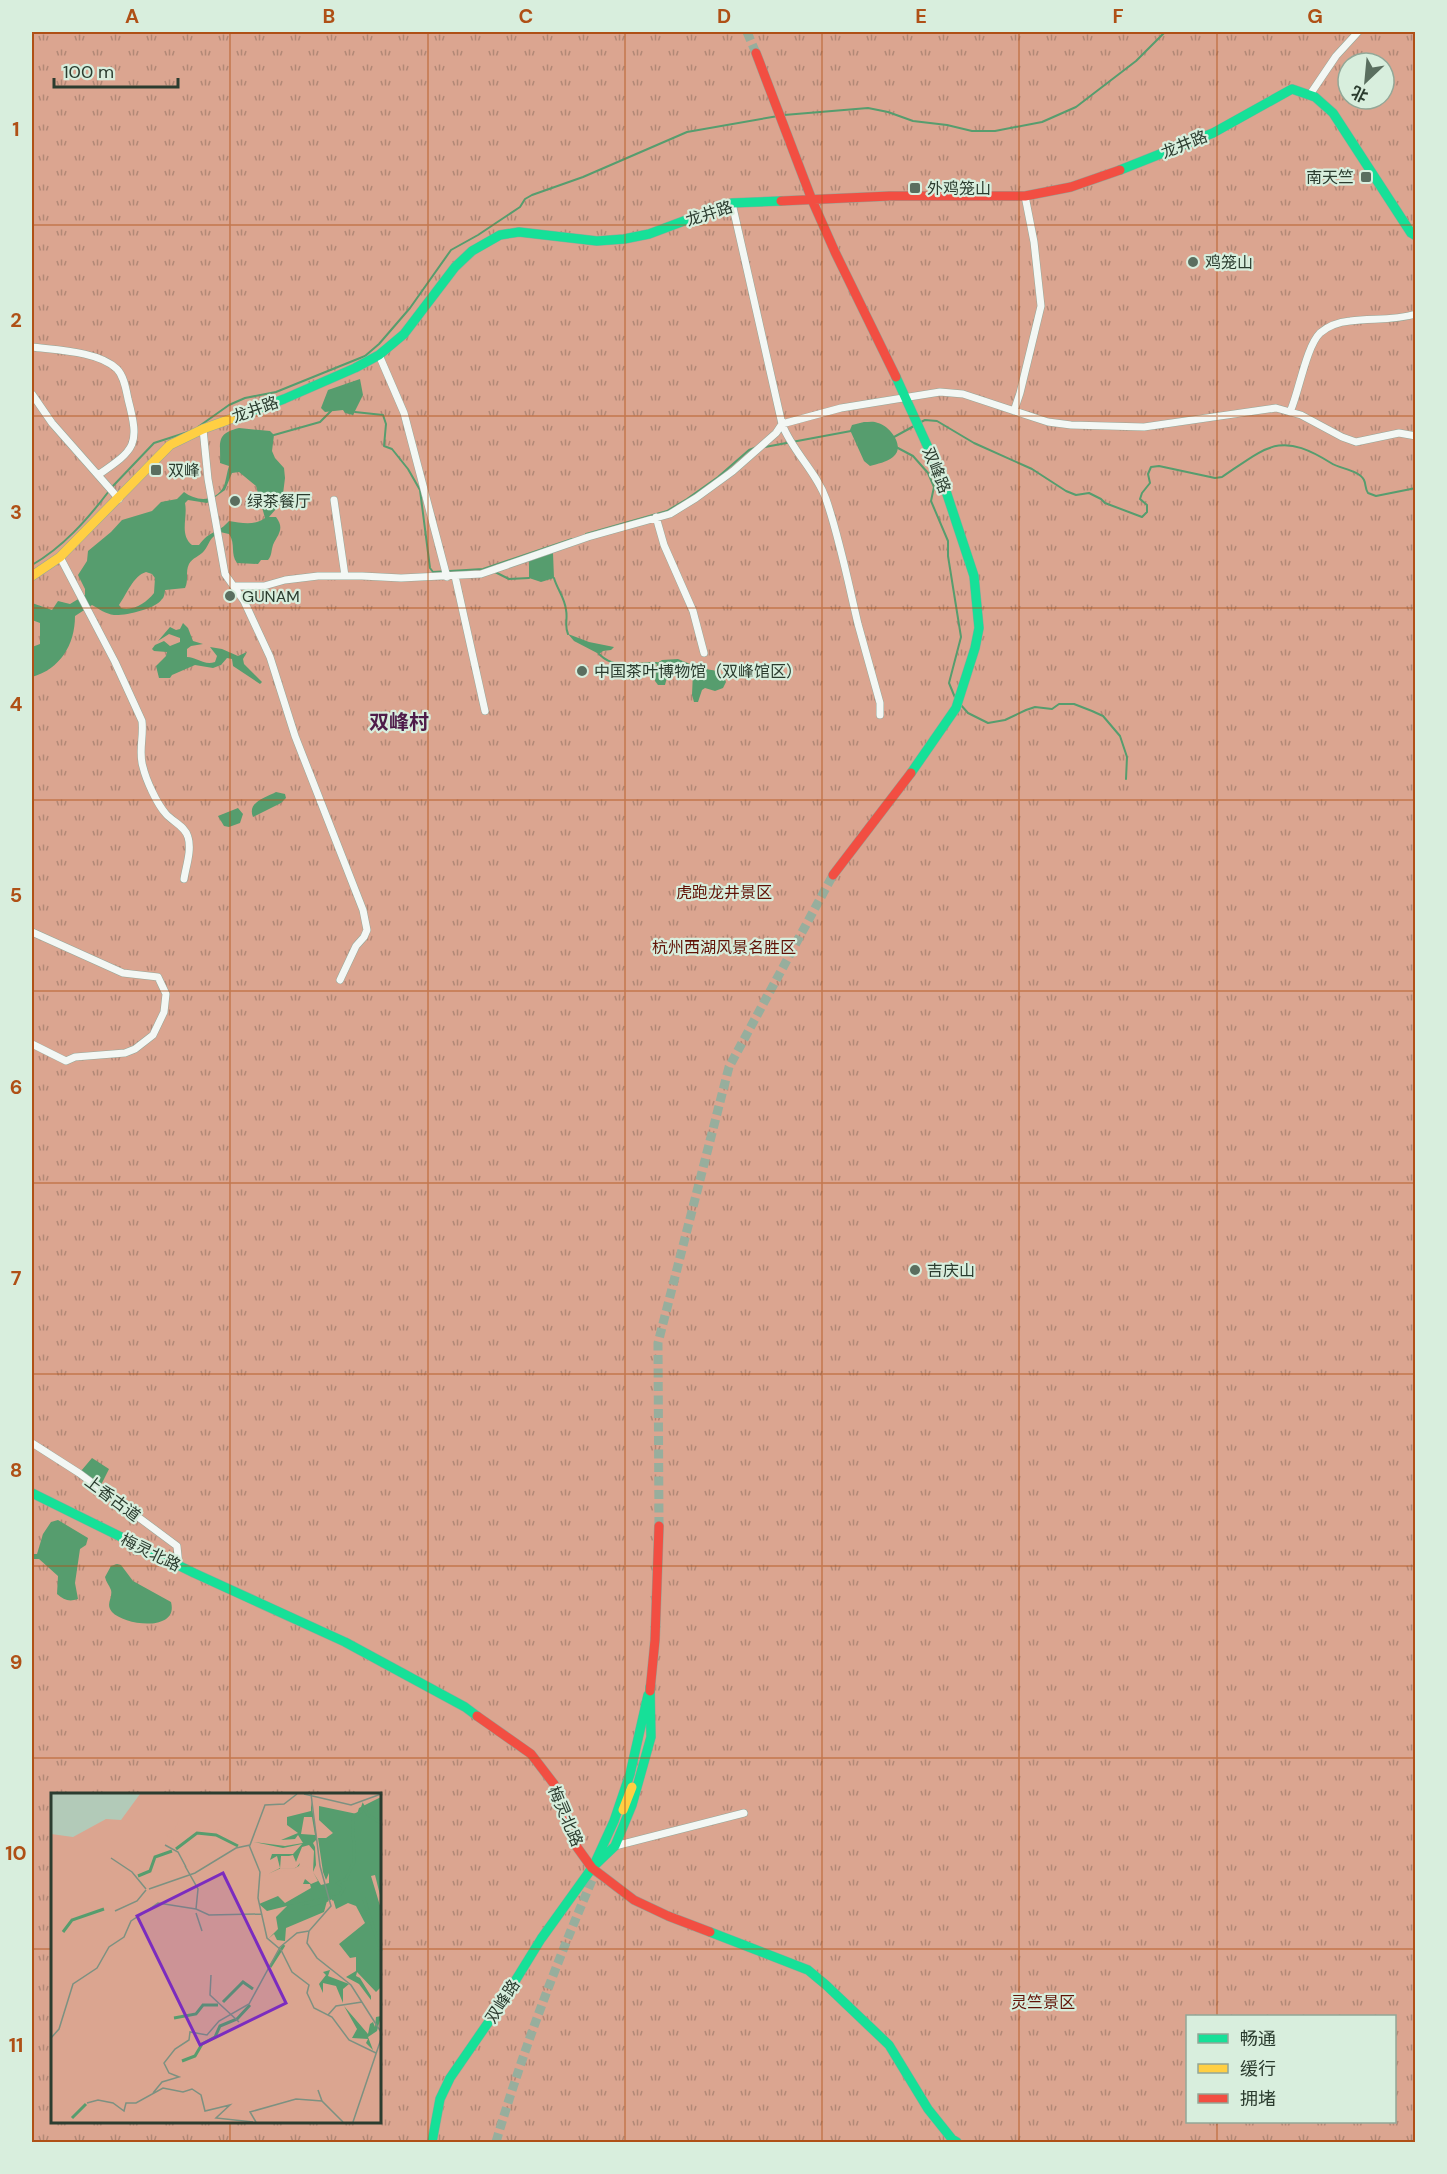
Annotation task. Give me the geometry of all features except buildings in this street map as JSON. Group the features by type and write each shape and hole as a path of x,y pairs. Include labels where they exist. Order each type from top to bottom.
{"street":[{"path":"1358,32 1336,56 1311,93 1333,113 1411,233 1416,236"},
{"name":"双峰路","path":"756,53 812,200 941,476 974,576 978,608 979,628 975,648 958,702 920,762 833,875"},
{"name":"龙井路","path":"32,576 60,557 113,493 170,445 203,429 284,399 379,355 404,334 455,267 488,241 500,235 519,232 597,241 624,238 649,234 732,203 898,196 1025,196 1071,187 1128,168 1213,133 1292,89 1311,93"},
{"path":"1014,411 1041,306 1034,242 1025,196"},
{"path":"732,203 782,424 819,482 826,498 844,559 858,624 880,703 880,715"},
{"path":"1290,412 1310,352 1319,334 1337,324 1351,321 1399,319 1416,314"},
{"path":"32,347 81,353 94,357 117,369 124,382 134,422 134,442 129,452 98,475"},
{"path":"379,355 404,413 485,711"},
{"path":"235,586 264,586 285,580 318,576 401,578 481,574 588,537 670,514 733,471 776,433 782,424 841,408 940,392 963,394 1048,422 1071,425 1144,427 1276,408 1301,415 1356,442 1399,434 1416,436"},
{"path":"32,394 52,423 113,493"},
{"path":"203,429 218,541 225,574 244,601 270,657 295,736 363,910 367,930 356,946 340,980"},
{"path":"333,500 345,576"},
{"path":"656,518 664,545 693,610 704,654"},
{"path":"60,557 115,662 142,721 140,757 147,780 165,813 182,826 188,835 189,847 184,879"},
{"path":"32,932 123,973 158,977 166,994 164,1012 153,1035 135,1049 125,1053 75,1057 66,1061 32,1044"},
{"name":"上香古道","path":"32,1443 79,1473 177,1546 179,1566"},
{"name":"梅灵北路","path":"32,1493 179,1566 348,1644 465,1707 531,1754 554,1784 574,1843 592,1868 634,1900 668,1916 808,1970 889,2044 928,2109 957,2142"},
{"path":"623,1810 639,1763 647,1728 655,1640 659,1526"},
{"path":"592,1868 615,1846 632,1805 651,1737 650,1687"},
{"path":"592,1868 614,1821 630,1774 650,1687"},
{"path":"615,1846 744,1813"},
{"name":"双峰路","path":"432,2142 440,2099 450,2078 501,2004 541,1939 592,1868"}],"green space":[{"name":"虎跑龙井景区","path":"32,32 1415,32 1415,2142 32,2142"}],"shaded area":[{"path":"360,379 363,395 353,415 343,410 325,412 321,408 328,390"},
{"path":"876,422 891,432 898,448 893,457 870,466 864,461 850,430 852,425"},
{"path":"239,428 270,431 274,435 272,451 284,468 282,502 269,517 276,517 279,521 279,534 268,560 261,560 258,564 237,563 229,534 220,532 189,564 185,588 165,590 159,603 125,614 111,614 92,605 75,616 69,646 58,662 32,677 32,647 40,644 40,623 32,620 32,603 52,610 58,601 70,604 85,595 85,589 78,575 87,561 88,551 122,520 152,511 161,502 177,499 184,492 195,498 206,499 221,491 229,466 220,463 220,444 223,436","holes":["239,472 256,486 265,518 252,523 229,521 199,545 192,545 185,531 185,503 188,500 207,503 225,490 232,473","146,572 155,578 154,593 139,605 126,609 121,608 119,605 137,577"]},
{"path":"553,553 554,578 541,582 529,578 529,561"},
{"path":"183,623 188,628 193,641 203,644 187,649 187,657 207,663 215,662 217,656 210,647 238,656 247,652 243,659 244,664 262,682 260,684 233,666 232,659 227,658 221,665 213,668 195,665 170,678 159,678 156,666 167,652 152,649 164,641 170,646 180,642 180,638 169,634 158,641 170,627 180,629"},
{"path":"568,634 589,642 614,647 599,654 574,641"},
{"path":"678,659 720,673 726,682 723,688 715,691 705,688 698,702 694,702 693,672 676,665 670,666 665,685 658,685 655,681 657,663 662,660"},
{"path":"276,792 285,794 286,798 281,803 253,817 255,804"},
{"path":"238,808 243,814 240,823 229,827 224,826 218,816"},
{"path":"92,1458 109,1469 101,1485 81,1471"},
{"path":"58,1520 88,1538 86,1545 80,1549 75,1583 78,1599 75,1600 67,1600 57,1594 58,1576 39,1559 32,1559 32,1554 37,1554 43,1534 51,1522"},
{"path":"121,1565 133,1581 171,1602 171,1612 167,1618 149,1624 138,1623 128,1621 112,1612 109,1606 111,1590 105,1577 111,1566"}],"waterway":[{"path":"784,115 868,108 913,121 972,131 995,131 1042,122 1076,107 1136,61 1165,32"},
{"path":"198,427 229,405 245,398 276,392 365,356 379,344 410,308 451,250 520,207 525,199 532,195 583,177 687,132 778,116"},
{"path":"274,435 320,422 331,411"},
{"path":"355,412 383,415 386,424 384,446 392,449 408,469 420,490 430,568 433,572 483,569 572,539"},
{"path":"919,423 925,420 937,421 974,443 1032,469 1066,491 1076,495 1089,493 1105,503 1142,517 1147,512 1147,505 1140,499 1150,483 1148,474 1151,467 1159,466 1215,478 1222,477 1251,457 1275,446 1299,447 1354,472 1362,477 1368,493 1376,496 1416,488"},
{"path":"894,437 914,426"},
{"path":"765,447 851,431"},
{"path":"112,487 154,443 188,432"},
{"path":"586,534 667,511 718,477 749,450 757,447"},
{"path":"896,447 913,456 928,473 934,487 931,501 948,541 948,556 961,637 949,683 956,700"},
{"path":"32,565 74,532 109,491"},
{"path":"495,572 509,579 529,578"},
{"path":"554,578 563,598 568,634"},
{"path":"599,654 619,664 657,663"},
{"path":"960,704 968,713 988,723 1005,720 1035,707 1052,709 1059,704 1074,704 1092,711 1103,716 1120,736 1127,757 1126,779"}],"tunnel":[{"path":"747,32 756,53"},
{"path":"659,1526 658,1343 729,1067 833,875"},
{"path":"496,2142 543,2002 599,1864"}],"traffic: fast":[{"path":"1120,170 1213,133 1292,89 1315,97 1333,113 1411,233 1416,236"},
{"path":"236,417 284,399 379,355 404,334 455,267 472,251 500,235 519,232 597,241 624,239 649,234 732,203 781,201"},
{"path":"896,377 941,476 974,576 979,628 956,708 911,773"},
{"path":"32,1493 194,1573 345,1642 465,1707 477,1716"},
{"path":"432,2142 440,2099 450,2078 501,2004 541,1939 592,1868 615,1846 632,1805 651,1737 650,1687"},
{"path":"593,1867 614,1821 630,1774 648,1695"},
{"path":"710,1932 808,1970 826,1985 889,2045 928,2109 957,2142"}],"traffic: slow":[{"path":"32,576 60,557 170,445 203,429 236,417"},
{"path":"623,1810 632,1787"}],"traffic: jam":[{"path":"756,53 812,200 896,377"},
{"path":"781,201 890,196 1025,196 1071,187 1120,170"},
{"path":"833,875 911,773"},
{"path":"650,1691 655,1640 659,1526"},
{"path":"477,1716 531,1754 554,1784 574,1843 592,1868 634,1900 710,1932"}],"place":[{"name":"南天竺","path":"1366,177"},
{"name":"外鸡笼山","path":"915,188"},
{"name":"鸡笼山","path":"1193,262"},
{"name":"双峰","path":"156,470"},
{"name":"绿茶餐厅","path":"235,501"},
{"name":"GUNAM","path":"230,596"},
{"name":"中国茶叶博物馆（双峰馆区）","path":"582,671"},
{"name":"吉庆山","path":"915,1270"}],"district":[{"name":"双峰村","path":"399,722"}],"park label":[{"name":"杭州西湖风景名胜区","path":"724,947"},
{"name":"灵竺景区","path":"1043,2002"}]}
